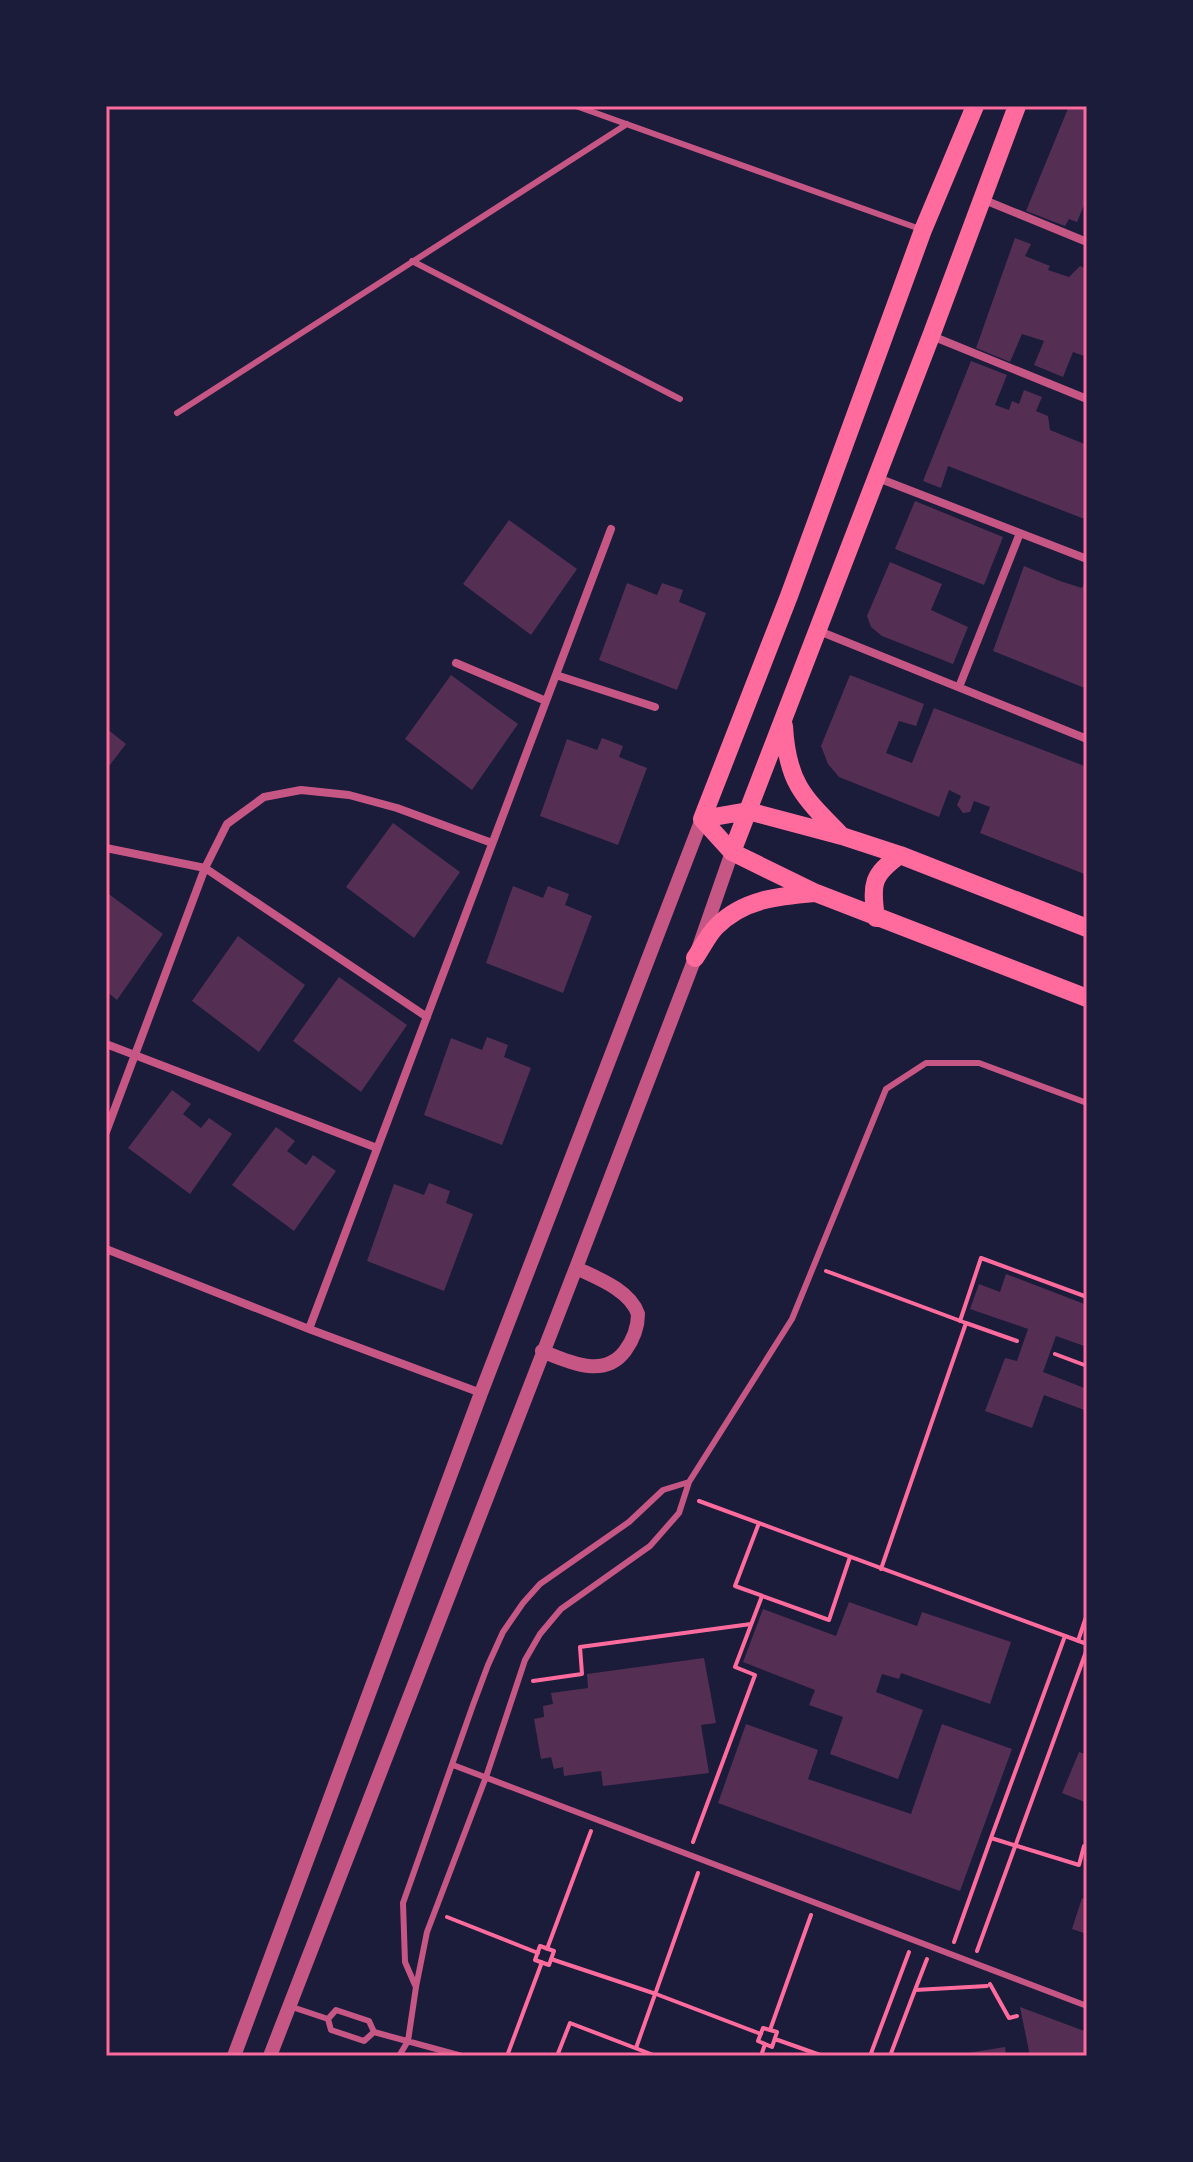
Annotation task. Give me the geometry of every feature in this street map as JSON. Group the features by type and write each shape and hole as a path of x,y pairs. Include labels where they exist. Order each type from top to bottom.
{"main road":[{"path":"702,819 789,596 923,230 975,106"},
{"path":"732,852 819,631 1017,106"},
{"path":"783,720 785,749 793,780 813,807 842,836"},
{"path":"702,819 748,811 842,836 900,855 1087,928"},
{"path":"702,819 732,852 816,893 1087,998"},
{"path":"876,918 874,882 883,868 900,855"},
{"path":"695,958 716,927 738,909 774,896 816,893"}],"street":[{"path":"981,199 1087,242"},
{"path":"931,336 1087,399"},
{"path":"877,478 1087,559"},
{"path":"309,1329 611,529"},
{"path":"959,687 1020,533"},
{"path":"819,631 1087,739"},
{"path":"456,663 546,701"},
{"path":"556,675 655,707"},
{"path":"106,1132 205,868 227,824 264,797 301,790 349,795 385,804 492,843"},
{"path":"234,2056 481,1393 702,819"},
{"path":"106,848 205,868 427,1017"},
{"path":"270,2056 695,958 732,852"},
{"path":"106,1044 377,1148"},
{"path":"106,1249 481,1393"},
{"path":"542,1351 576,1364 601,1367 617,1360 633,1338 638,1314 631,1302 611,1286 576,1268"}],"lane":[{"path":"576,106 923,230"},
{"path":"177,413 627,124"},
{"path":"412,261 680,399"},
{"path":"399,2056 408,2041 427,1932 486,1777 525,1660 540,1634 561,1609 650,1546 679,1513 689,1482 792,1319 886,1089 926,1063 979,1063 1087,1103"},
{"path":"416,1987 405,1962 403,1903 488,1665 503,1632 540,1584 629,1522 663,1490 689,1482"},
{"path":"453,1765 1087,2006"},
{"path":"289,2006 328,2019"},
{"path":"328,2019 336,2010 369,2021 374,2032"},
{"path":"328,2019 331,2030 364,2041 374,2032"},
{"path":"374,2032 462,2056"}],"path":[{"path":"960,1321 981,1258 1087,1297"},
{"path":"813,1266 1017,1341"},
{"path":"881,1569 966,1323"},
{"path":"1055,1354 1087,1366"},
{"path":"686,1496 1065,1636 1087,1647 973,1963"},
{"path":"759,1523 735,1586 829,1620 850,1557"},
{"path":"688,1856 755,1675 735,1667 762,1596"},
{"path":"1078,1641 1087,1614"},
{"path":"516,1684 582,1674 580,1647 751,1624"},
{"path":"949,1954 1065,1636"},
{"path":"547,1949 595,1819"},
{"path":"991,1838 1079,1865 1084,1846 1087,1847"},
{"path":"636,2048 702,1861"},
{"path":"770,2030 815,1904"},
{"path":"434,1912 538,1953"},
{"path":"870,2056 914,1939"},
{"path":"540,1946 547,1949 554,1951 549,1965 535,1960 540,1946"},
{"path":"890,2056 931,1947"},
{"path":"551,1959 761,2034"},
{"path":"507,2056 542,1962"},
{"path":"989,1985 995,1971"},
{"path":"915,1990 989,1985"},
{"path":"989,1985 1009,2018 1017,2016"},
{"path":"557,2056 570,2023 656,2056"},
{"path":"763,2028 770,2030 777,2032 772,2047 758,2041 763,2028"},
{"path":"775,2039 823,2056"},
{"path":"761,2056 765,2044"}],"building":[{"path":"1069,106 1085,106 1087,198 1077,222 1069,219 1065,226 1026,211"},
{"path":"1015,238 1031,244 1025,256 1050,266 1048,270 1069,277 1080,266 1087,269 1087,357 1073,352 1063,377 1034,365 1044,341 1022,334 1010,362 976,348"},
{"path":"971,361 1007,375 995,405 1009,410 1012,401 1019,404 1024,390 1042,397 1036,411 1048,416 1050,430 1087,445 1087,520 948,466 941,488 923,481"},
{"path":"915,501 1003,537 984,585 895,549"},
{"path":"509,520 577,569 531,635 463,584"},
{"path":"890,562 942,584 931,610 968,627 953,664 882,636 871,627 867,616"},
{"path":"1024,566 1082,588 1087,576 1087,689 993,651"},
{"path":"627,583 657,595 662,583 683,590 679,602 706,613 677,690 599,660"},
{"path":"451,675 518,724 472,790 405,739"},
{"path":"850,675 924,704 916,726 899,721 886,753 912,763 934,708 1087,767 1087,875 980,833 990,807 974,801 970,812 963,813 957,805 961,796 949,790 939,817 839,777 828,764 821,746"},
{"path":"106,728 126,744 106,770"},
{"path":"602,738 623,746 619,757 647,768 618,845 540,816 567,739 597,750"},
{"path":"393,823 460,872 414,938 346,887"},
{"path":"513,886 543,898 548,886 569,894 565,905 592,916 563,993 486,963"},
{"path":"106,892 163,934 117,1000 106,991"},
{"path":"238,936 305,985 259,1052 192,1001"},
{"path":"339,977 407,1025 361,1092 293,1041"},
{"path":"487,1037 508,1045 504,1057 531,1068 502,1145 424,1115 451,1038 482,1050"},
{"path":"172,1090 191,1104 183,1114 201,1128 209,1118 232,1134 190,1194 128,1148"},
{"path":"276,1127 295,1141 287,1151 306,1165 313,1155 336,1171 294,1231 232,1185"},
{"path":"429,1183 450,1191 446,1203 473,1214 444,1291 367,1261 394,1184 424,1195"},
{"path":"1006,1274 1087,1305 1087,1347 1056,1336 1043,1372 1087,1389 1087,1411 1044,1395 1032,1428 985,1411 1005,1358 1017,1361 1028,1329 970,1309 979,1284 1000,1292"},
{"path":"849,1602 917,1626 922,1612 1011,1642 990,1704 901,1673 899,1679 882,1674 876,1692 923,1710 898,1779 830,1754 843,1717 809,1705 815,1690 743,1662 763,1609 836,1636"},
{"path":"704,1658 716,1723 701,1725 709,1773 603,1786 601,1771 564,1776 563,1767 554,1769 551,1757 541,1759 534,1719 544,1717 543,1706 553,1704 551,1693 588,1688 587,1674"},
{"path":"746,1724 818,1750 808,1779 911,1814 942,1724 1012,1749 960,1891 718,1803"},
{"path":"1079,1752 1087,1755 1087,1803 1062,1793"},
{"path":"1082,1898 1087,1900 1087,1934 1072,1929"},
{"path":"1020,2007 1087,2032 1087,2056 1030,2056"},
{"path":"1005,2047 1006,2056 962,2056 962,2054"}]}
